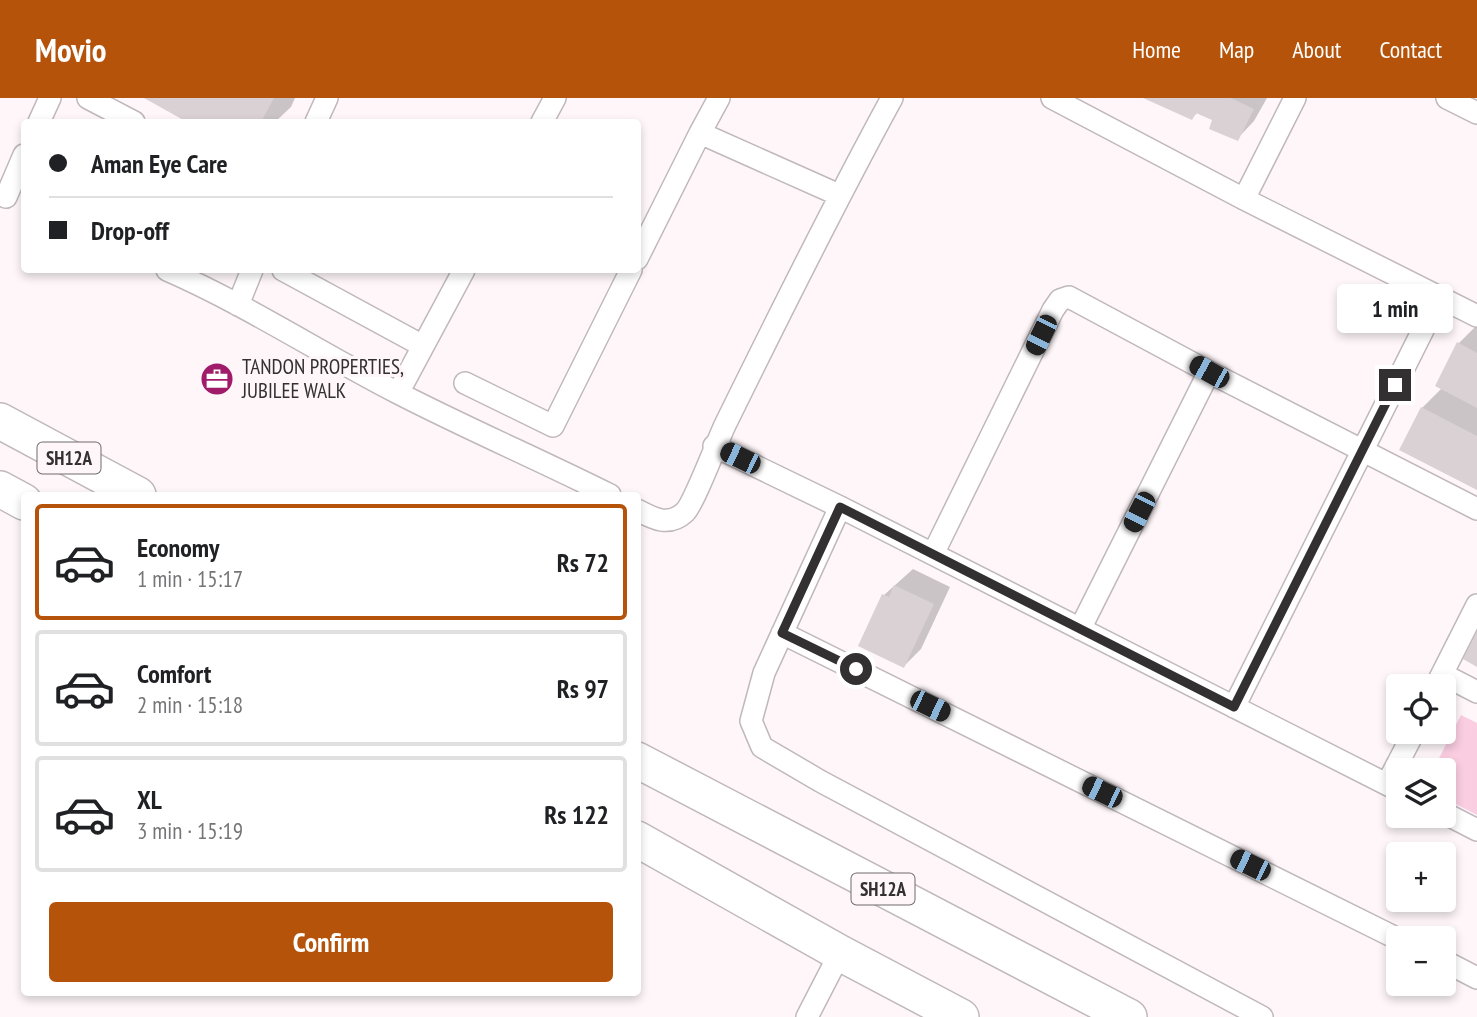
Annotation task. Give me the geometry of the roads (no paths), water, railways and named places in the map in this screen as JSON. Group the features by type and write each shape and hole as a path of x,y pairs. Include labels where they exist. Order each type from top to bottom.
{"main road":[{"name":"SH12A","path":"0,421 132,492"},
{"name":"SH12A","path":"0,489 21,500"},
{"name":"SH12A","path":"641,762 1129,1017"},
{"path":"641,841 840,953 961,1017"}],"street":[{"path":"40,119 50,98"},
{"path":"88,98 128,119"},
{"path":"317,119 327,98"},
{"path":"544,119 555,98"},
{"path":"641,250 719,98"},
{"path":"641,512 657,522 674,519 687,510 715,446 839,195 892,98"},
{"path":"1052,98 1244,199 1477,316"},
{"path":"1244,199 1295,98"},
{"path":"1447,98 1474,107"},
{"path":"701,133 839,195"},
{"path":"10,199 21,164"},
{"path":"173,273 238,305 398,393 604,492"},
{"path":"238,305 251,273"},
{"path":"288,273 419,355"},
{"path":"398,393 462,273"},
{"path":"465,383 553,426 630,273"},
{"path":"933,554 1060,300 1069,297 1477,509"},
{"path":"1234,707 1439,298"},
{"path":"1080,629 1209,372"},
{"path":"715,446 1386,783"},
{"path":"840,507 764,673 751,721 762,747 820,781 1262,1017"},
{"path":"1442,674 1477,605"},
{"path":"782,633 1386,933"},
{"path":"1456,685 1477,692"},
{"path":"1456,819 1477,830"},
{"path":"807,1017 840,953"},
{"path":"1456,967 1477,978"}],"place":[{"name":"TANDON PROPERTIES, JUBILEE WALK","path":"217,379"}]}
